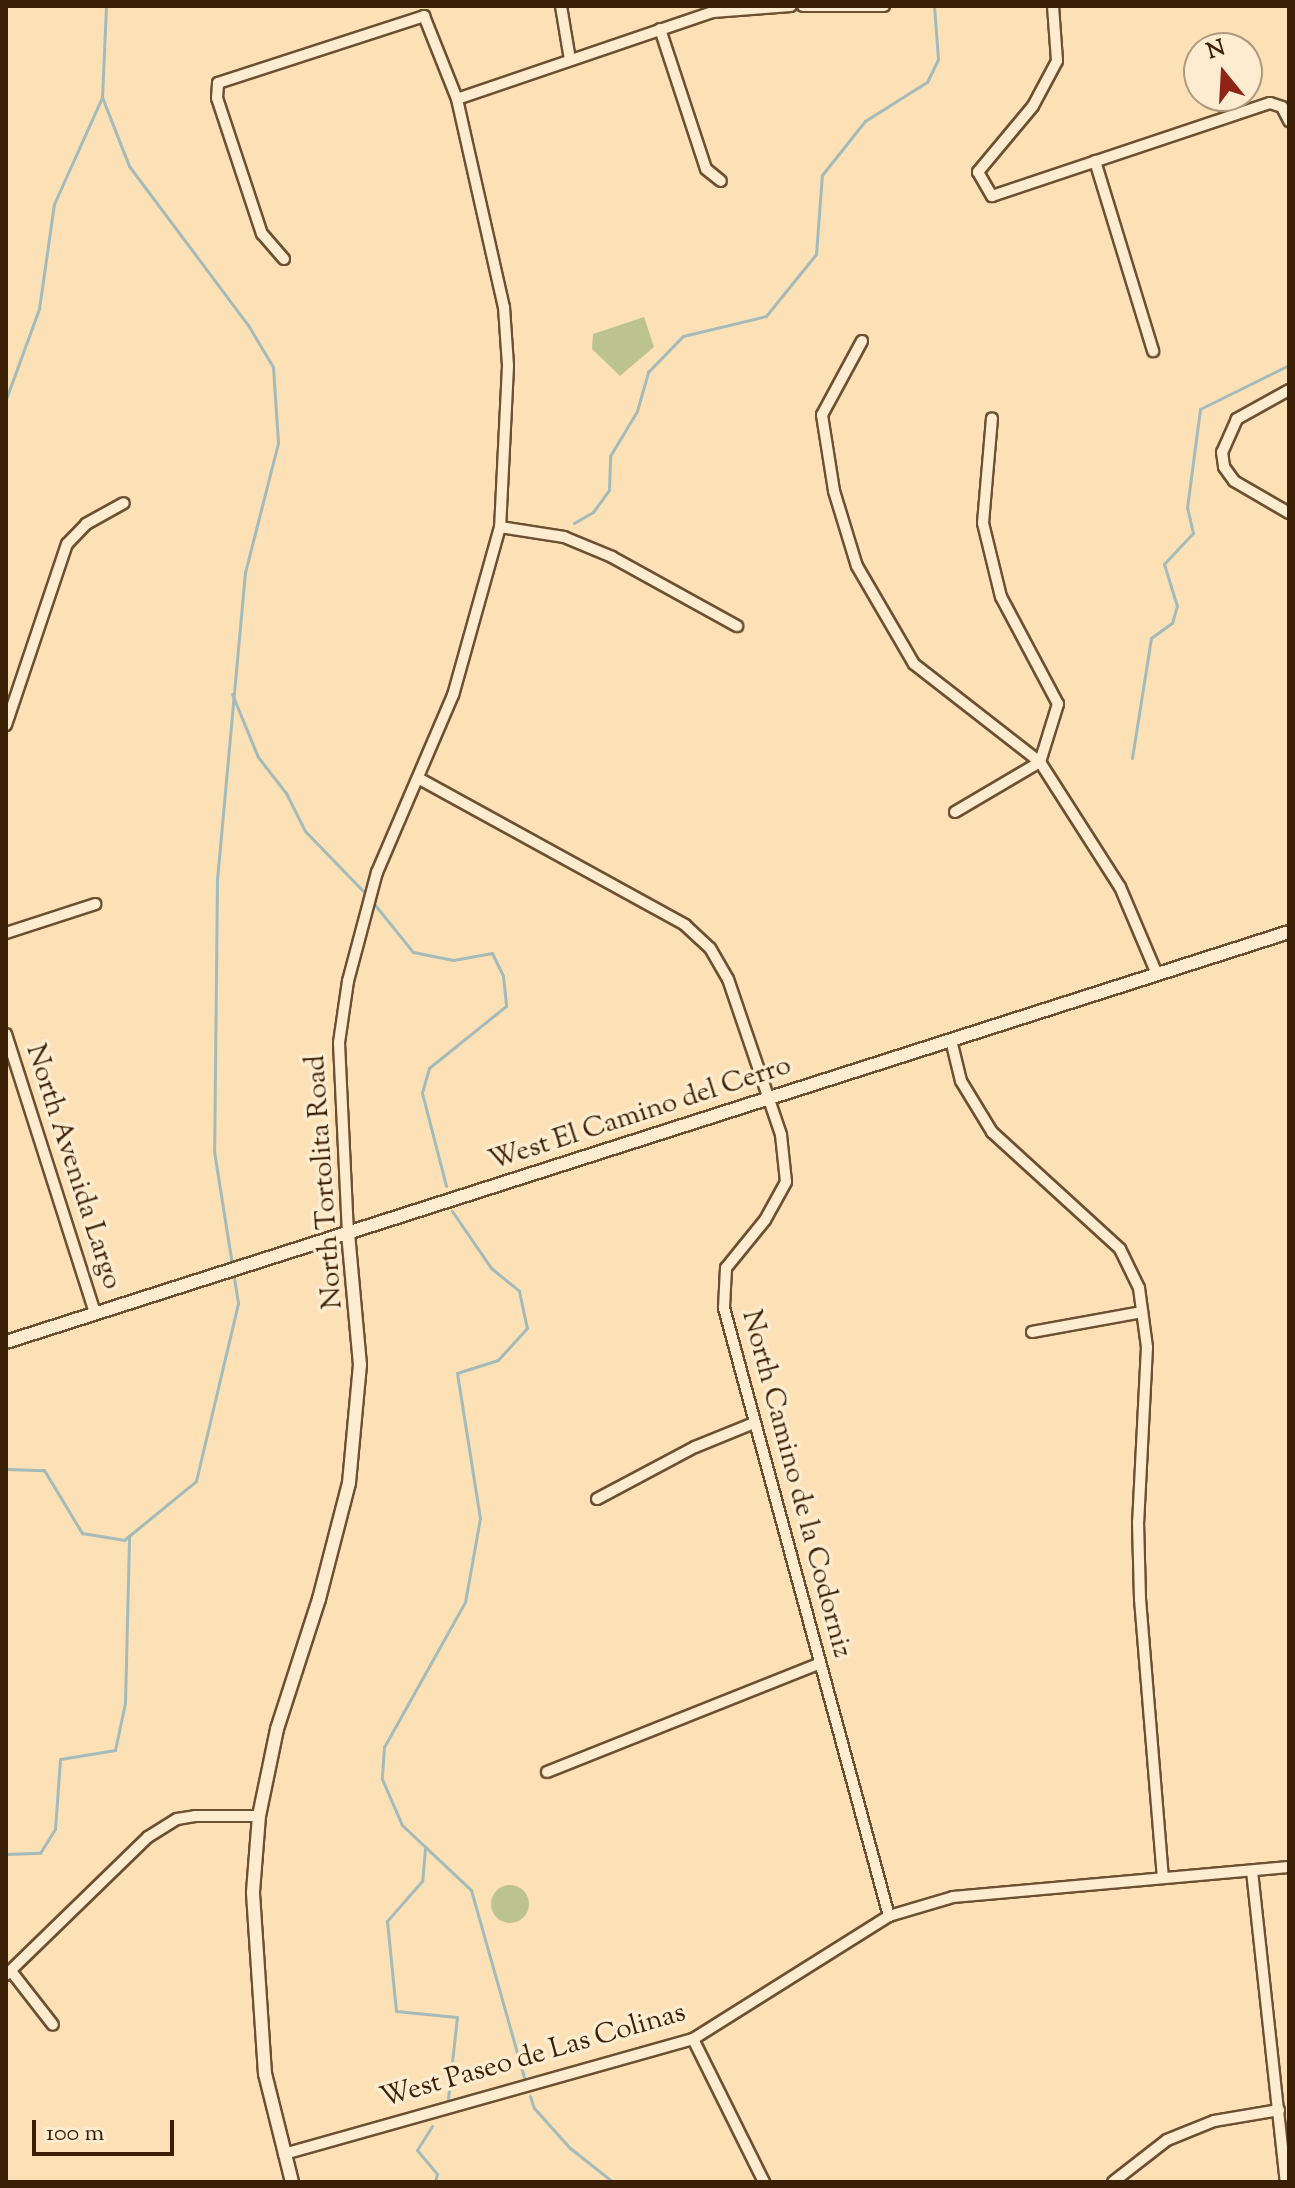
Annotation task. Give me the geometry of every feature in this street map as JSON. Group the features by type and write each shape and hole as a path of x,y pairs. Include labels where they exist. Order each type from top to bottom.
{"street":[{"path":"561,6 570,60"},
{"path":"457,99 713,12 791,6"},
{"path":"803,6 884,6"},
{"path":"1053,6 1057,61 1033,106 978,172 992,196 1270,103 1282,107 1289,121"},
{"name":"North Tortolita Road","path":"284,259 262,234 217,98 218,83 424,16 457,99 504,307 508,366 500,527 453,695 377,872 348,981 339,1043 348,1233 360,1365 349,1483 277,1729 259,1816 255,1961 265,2074 292,2182"},
{"path":"660,29 706,169 721,181"},
{"path":"1095,161 1153,351"},
{"path":"862,341 822,415 834,491 857,566 914,664 1040,762 1120,887 1157,974"},
{"path":"1289,390 1237,419 1222,452 1224,467 1234,481 1289,513"},
{"path":"955,812 1040,762 1058,704 1001,597 983,523 992,418"},
{"path":"6,725 67,544 86,524 124,503"},
{"path":"500,527 564,537 612,557 737,626"},
{"name":"North Camino de la Codorniz","path":"418,778 623,888 700,937 725,971 781,1135 786,1182 765,1220 726,1268 723,1295 818,1664 889,1916"},
{"path":"6,933 95,904"},
{"name":"West El Camino del Cerro","path":"6,1342 1157,974 1288,936"},
{"name":"North Avenida Largo","path":"6,1034 95,1313"},
{"path":"951,1040 972,1105 992,1132 1120,1249 1139,1288 1147,1347 1138,1522 1140,1599 1163,1876"},
{"path":"1032,1332 1142,1312"},
{"path":"597,1499 695,1447 754,1423"},
{"path":"547,1772 818,1664"},
{"path":"53,2025 9,1973 148,1837 177,1819 259,1816"},
{"name":"West Paseo de Las Colinas","path":"284,2154 693,2039 729,2012 889,1916 953,1897 1044,1892 1163,1876 1289,1867"},
{"path":"1252,1871 1286,2182"},
{"path":"693,2039 764,2182"},
{"path":"1113,2182 1167,2140 1214,2121 1279,2110"}],"green space":[{"path":"644,317 654,347 620,376 592,349 593,334"},
{"path":"510,1885 524,1890 529,1904 524,1918 510,1923 496,1918 491,1904 496,1890"}],"waterway":[{"path":"106,6 102,97 129,166 248,325 273,367 278,443 245,572 217,879 214,1151 232,1265"},
{"path":"574,523 593,512 609,490 610,456 637,411 648,372 683,336 766,316 816,254 822,175 865,121 927,82 938,59 934,6"},
{"path":"6,399 39,309 54,204 102,97"},
{"path":"1132,758 1151,638 1172,623 1177,606 1164,564 1193,533 1187,508 1200,409 1289,365"},
{"path":"232,694 258,757 286,793 305,831 366,894"},
{"path":"371,900 413,952 453,960 492,953 503,976 506,1006 429,1068 422,1093 446,1186"},
{"path":"452,1211 491,1268 519,1291 527,1328 498,1360 457,1373 480,1518 465,1602 384,1747 382,1779 402,1825 471,1890 525,2081"},
{"path":"6,1469 44,1470 82,1533 124,1540 196,1481 238,1303 233,1273"},
{"path":"6,1854 40,1853 55,1829 60,1759 115,1750 125,1703 129,1536"},
{"path":"425,1849 422,1881 387,1921 396,2011 457,2017 448,2099"},
{"path":"530,2096 534,2108 570,2148 613,2182"},
{"path":"432,2126 417,2150 437,2174 435,2182"}]}
